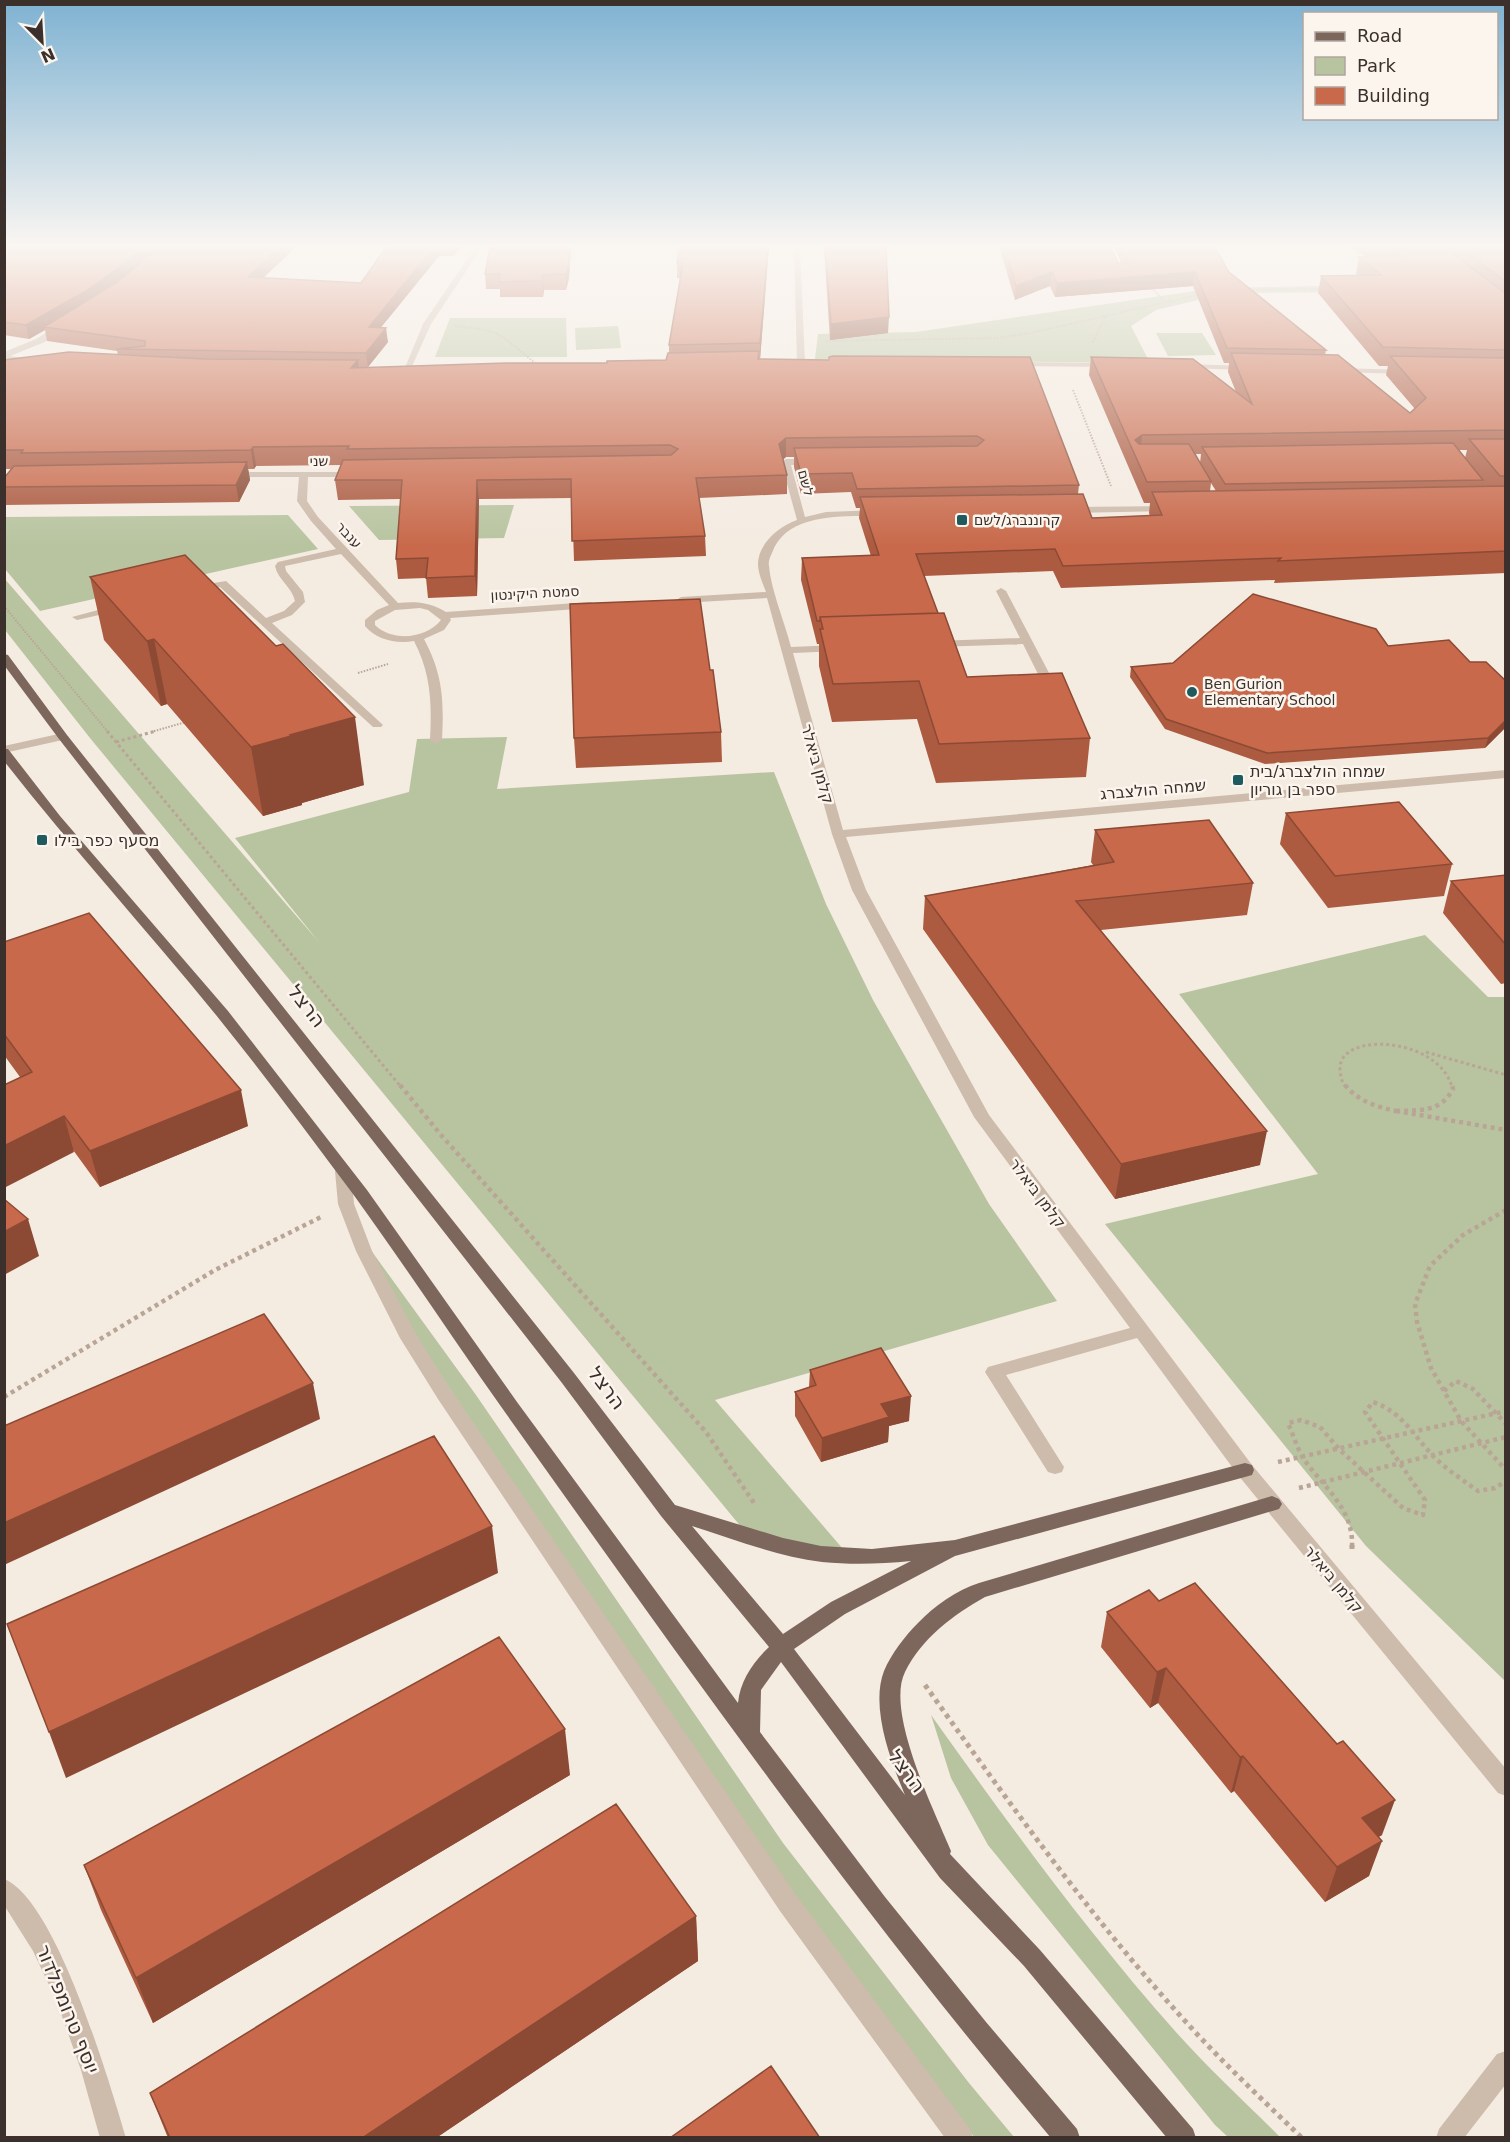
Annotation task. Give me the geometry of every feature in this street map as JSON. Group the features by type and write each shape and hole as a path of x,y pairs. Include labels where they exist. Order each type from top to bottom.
{"main road":[{"name":"הרצל","path":"4,657 63,737 568,1378 668,1510 781,1647 948,1870 1032,1958 1184,2138"},
{"path":"4,751 111,885 216,1005 343,1171 749,1735 877,1905 977,2031 1068,2138"},
{"path":"668,1510 783,1546 821,1554 872,1557 955,1548 1245,1470"},
{"path":"948,1870 897,1745 892,1704 893,1674 923,1629 949,1607 979,1591 1269,1500"},
{"path":"749,1735 751,1687 764,1664 781,1647 828,1614 955,1548"}],"street":[{"path":"4,356 28,346"},
{"path":"405,373 418,346"},
{"path":"801,346 801,363"},
{"path":"4,356 40,363"},
{"path":"790,363 813,363"},
{"path":"1003,363 1123,365"},
{"path":"1180,366 1262,368"},
{"path":"1332,370 1415,372"},
{"path":"394,373 417,372"},
{"name":"לשם","path":"801,519 786,462 822,462"},
{"name":"ענבר","path":"304,474 302,501 314,519 396,607"},
{"name":"שני","path":"220,475 363,474"},
{"path":"1061,510 1185,508"},
{"path":"801,519 884,513"},
{"name":"קלמן ביאלר","path":"801,519 782,530 768,545 764,564 770,595 838,834 859,890 982,1117 1245,1470 1506,1786"},
{"path":"264,622 288,613 300,602 298,592 280,570 282,564 343,550"},
{"path":"188,591 222,583 376,725"},
{"path":"1001,591 1060,706"},
{"path":"664,601 770,595"},
{"path":"77,617 133,604"},
{"name":"סמטת היקינטון","path":"444,615 606,604"},
{"path":"420,605 439,610 444,615 446,620 444,625 417,637 391,638 373,631 370,626 374,616 396,607 420,605"},
{"path":"417,637 435,672 438,696 436,740"},
{"path":"923,645 1026,640"},
{"path":"786,650 855,648"},
{"path":"4,751 63,737"},
{"name":"שמחה הולצברג","path":"838,834 1506,774"},
{"path":"343,1171 346,1204 364,1251 409,1338 451,1404 788,1903 961,2138"},
{"path":"1055,1467 994,1372 1141,1331"},
{"name":"יוסף טרומפלדור","path":"4,1890 12,1896 50,1957 95,2072 114,2138"},
{"path":"1448,2138 1506,2063"}],"path":[{"path":"513,346 543,368"},
{"path":"1062,364 1120,509"},
{"path":"4,606 441,1135 706,1432 783,1546"},
{"path":"328,681 426,653"},
{"path":"117,742 195,720"},
{"path":"1506,1075 1420,1050 1395,1044 1376,1043 1359,1047 1341,1060 1338,1071 1342,1083 1353,1094 1370,1104 1394,1112 1470,1122 1506,1130"},
{"path":"1394,1112 1415,1113 1433,1109 1446,1102 1453,1093 1454,1083 1448,1070 1420,1050"},
{"path":"4,1397 215,1270 346,1204"},
{"path":"1506,1210 1463,1235 1430,1266 1415,1304 1417,1322 1431,1368 1461,1421 1506,1470"},
{"path":"1444,1391 1456,1381 1473,1389 1506,1424"},
{"path":"1323,1565 1352,1550 1355,1533 1344,1509 1302,1457 1288,1423 1301,1420 1320,1427 1339,1449 1402,1508 1423,1515 1425,1500 1385,1438 1365,1412 1373,1402 1385,1404 1415,1432 1432,1456 1478,1491 1495,1488 1506,1481"},
{"path":"1245,1470 1506,1411"},
{"path":"1269,1500 1324,1482 1506,1437"},
{"path":"893,1674 923,1682 1007,1800 1102,1922 1186,2022 1302,2138"}],"green space":[{"path":"439,346 567,346 567,357 435,357"},
{"path":"576,346 621,346 621,348 576,350"},
{"path":"817,346 1141,346 1150,363 815,359"},
{"path":"1163,346 1210,346 1216,355 1168,356"},
{"path":"514,505 504,538 379,540 349,506"},
{"path":"288,515 318,549 40,611 5,569 4,517"},
{"path":"4,578 318,941 235,838 409,792 417,739 507,737 497,789 774,772 826,904 873,1000 989,1204 1057,1301 715,1400 849,1556 742,1528 90,738 5,630"},
{"path":"1425,935 1488,997 1505,997 1505,1681 1366,1546 1105,1224 1318,1174 1179,994"},
{"path":"370,1249 476,1395 783,1843 969,2083 1014,2137 974,2137 931,2084 795,1898 451,1391 416,1336"},
{"path":"931,1715 1019,1836 1110,1955 1213,2072 1280,2137 1228,2137 1215,2125 988,1845 951,1778"}],"building":[{"path":"145,346 372,346 366,353 117,349"},
{"path":"1226,346 1321,346 1326,350 1227,348"},
{"path":"1506,346 1506,350 1383,347"},
{"path":"759,351 758,359 829,360 829,357 833,356 1030,357 1079,485 857,489 852,473 801,474 794,448 977,446 984,440 977,436 786,438 779,444 787,475 696,478 705,536 572,541 571,479 477,480 475,576 426,578 428,558 396,559 402,480 335,480 343,460 671,455 678,449 670,445 347,449 349,446 253,447 251,450 21,453 23,450 4,450 4,360 69,352 205,359 358,360 351,368 506,363 607,363 607,361 666,360 668,353"},
{"path":"1231,353 1338,355 1410,413 1426,398 1390,356 1506,358 1506,430 1142,435 1135,440 1139,444 1189,444 1211,481 1147,482 1091,357 1193,359 1252,404"},
{"path":"1506,438 1506,476 1500,476 1469,439"},
{"path":"1453,443 1483,480 1225,484 1202,447"},
{"path":"247,462 236,485 4,487 4,478 14,466"},
{"path":"1506,486 1506,551 1278,561 1281,558 1063,566 1055,549 916,554 938,613 820,617 820,621 817,621 802,558 879,555 860,497 1083,494 1092,518 1162,515 1152,492"},
{"path":"185,555 276,646 283,644 355,717 251,747 154,639 147,641 90,577"},
{"name":"Ben Gurion Elementary School","path":"1253,594 1376,629 1388,646 1449,640 1470,662 1486,662 1506,681 1506,720 1488,738 1267,753 1166,719 1131,667 1173,663"},
{"path":"700,599 721,732 574,738 570,604"},
{"path":"944,613 967,677 1062,673 1090,738 939,744 919,681 833,684 820,629 823,629 820,617"},
{"path":"1399,802 1452,864 1335,876 1286,813"},
{"path":"1209,820 1253,883 1076,901 1267,1131 1121,1164 925,896 1114,862 1095,830"},
{"path":"1506,875 1506,945 1451,881"},
{"path":"89,913 241,1090 90,1151 64,1116 4,1146 4,1085 32,1072 4,1034 4,942"},
{"path":"4,1199 28,1219 4,1232"},
{"path":"264,1314 313,1383 4,1523 4,1426"},
{"path":"881,1348 911,1396 881,1404 889,1417 822,1438 795,1392 816,1385 810,1370"},
{"path":"434,1436 492,1526 49,1732 7,1624"},
{"path":"1195,1583 1337,1744 1343,1741 1395,1800 1362,1818 1382,1841 1337,1867 1243,1756 1240,1757 1166,1668 1157,1672 1107,1612 1149,1590 1159,1601"},
{"path":"499,1637 565,1729 136,1978 84,1865"},
{"path":"616,1804 696,1916 362,2138 170,2138 150,2093"},
{"path":"771,2066 820,2138 670,2138"}],"place":[{"name":"קרוננברג/לשם","path":"962,520"},
{"name":"Ben Gurion Elementary School","path":"1192,692"},
{"name":"שמחה הולצברג/בית ספר בן גוריון","path":"1238,780"},
{"name":"מסעף כפר בילו","path":"42,840"}]}
